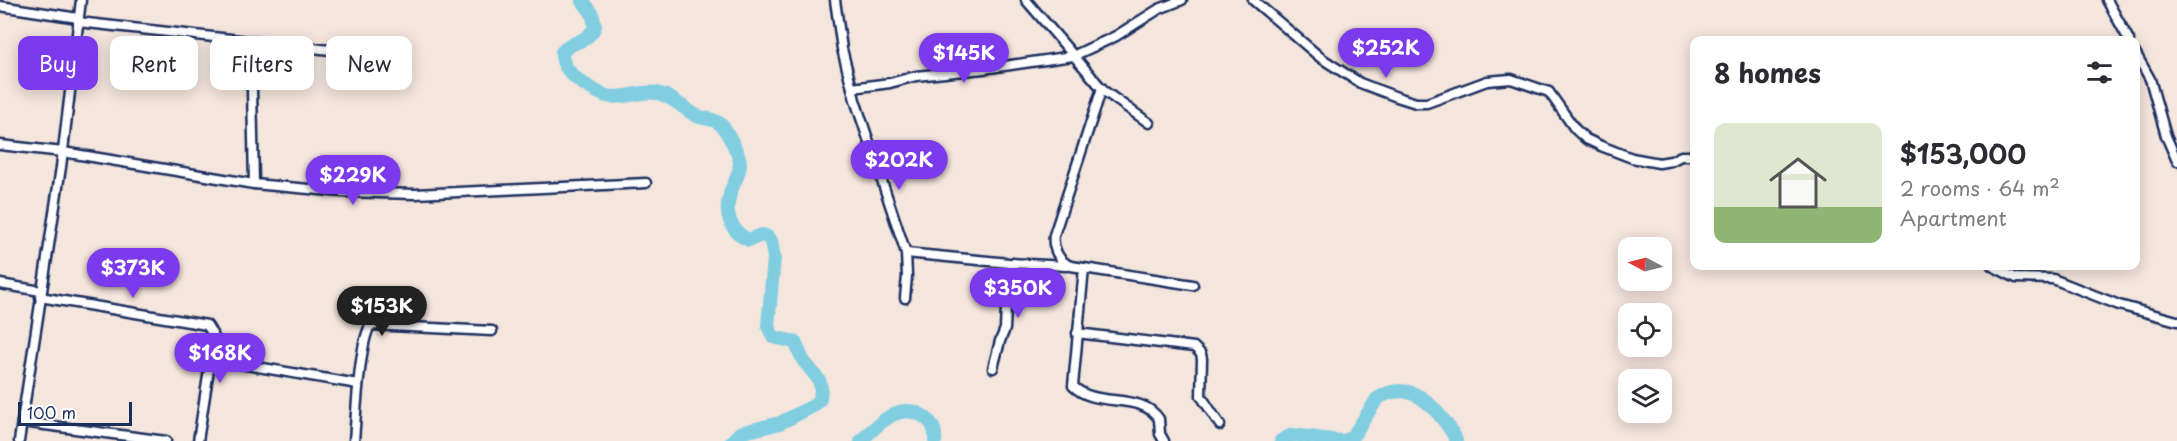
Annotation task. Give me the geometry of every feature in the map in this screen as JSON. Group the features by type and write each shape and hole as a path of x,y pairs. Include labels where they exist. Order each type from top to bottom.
{"street":[{"path":"19,441 63,152 81,0"},
{"path":"835,0 842,49 852,88 906,253 907,276 904,298"},
{"path":"1026,0 1102,88 1149,123"},
{"path":"852,88 890,83 916,76 1073,56 1116,36 1159,9 1182,0"},
{"path":"1253,0 1321,58 1354,80 1397,97 1416,103 1427,103 1487,81 1514,80 1549,92 1575,129 1586,139 1601,146 1632,158 1659,163 1681,156 1690,156"},
{"path":"2107,0 2127,36"},
{"path":"0,6 78,20 210,36"},
{"path":"2140,61 2150,79 2166,136 2177,162"},
{"path":"1071,266 1062,261 1053,240 1102,88"},
{"path":"252,90 254,184"},
{"path":"0,145 63,152 254,184 342,192 415,194 646,183"},
{"path":"906,253 1071,266 1193,285"},
{"path":"993,368 1005,329 1012,263"},
{"path":"1084,268 1072,382 1079,391 1097,398 1136,404 1151,411 1159,419 1160,434 1164,441"},
{"path":"2000,270 2016,278 2053,279 2119,305 2177,321"},
{"path":"0,284 41,294 207,325 214,337 198,441"},
{"path":"354,441 358,384 366,334 371,325 492,331"},
{"path":"1077,333 1194,347 1201,354 1202,359 1201,396 1220,425"},
{"path":"210,359 358,384"},
{"path":"22,422 166,441"}],"waterway":[{"path":"582,0 592,13 595,26 589,36 562,52 566,67 577,79 606,96 657,93 673,100 697,116 716,121 726,132 740,163 728,201 730,221 742,237 749,240 762,235 771,241 774,258 768,326 773,337 795,342 803,360 819,380 820,399 813,406 780,423 740,433 732,441"},
{"path":"1343,441 1351,438 1377,399 1396,391 1413,393 1421,397 1448,425 1456,441"},
{"path":"861,441 891,415 909,411 918,413 929,421 934,429 935,441"},
{"path":"1281,441 1292,435 1340,441"}]}
